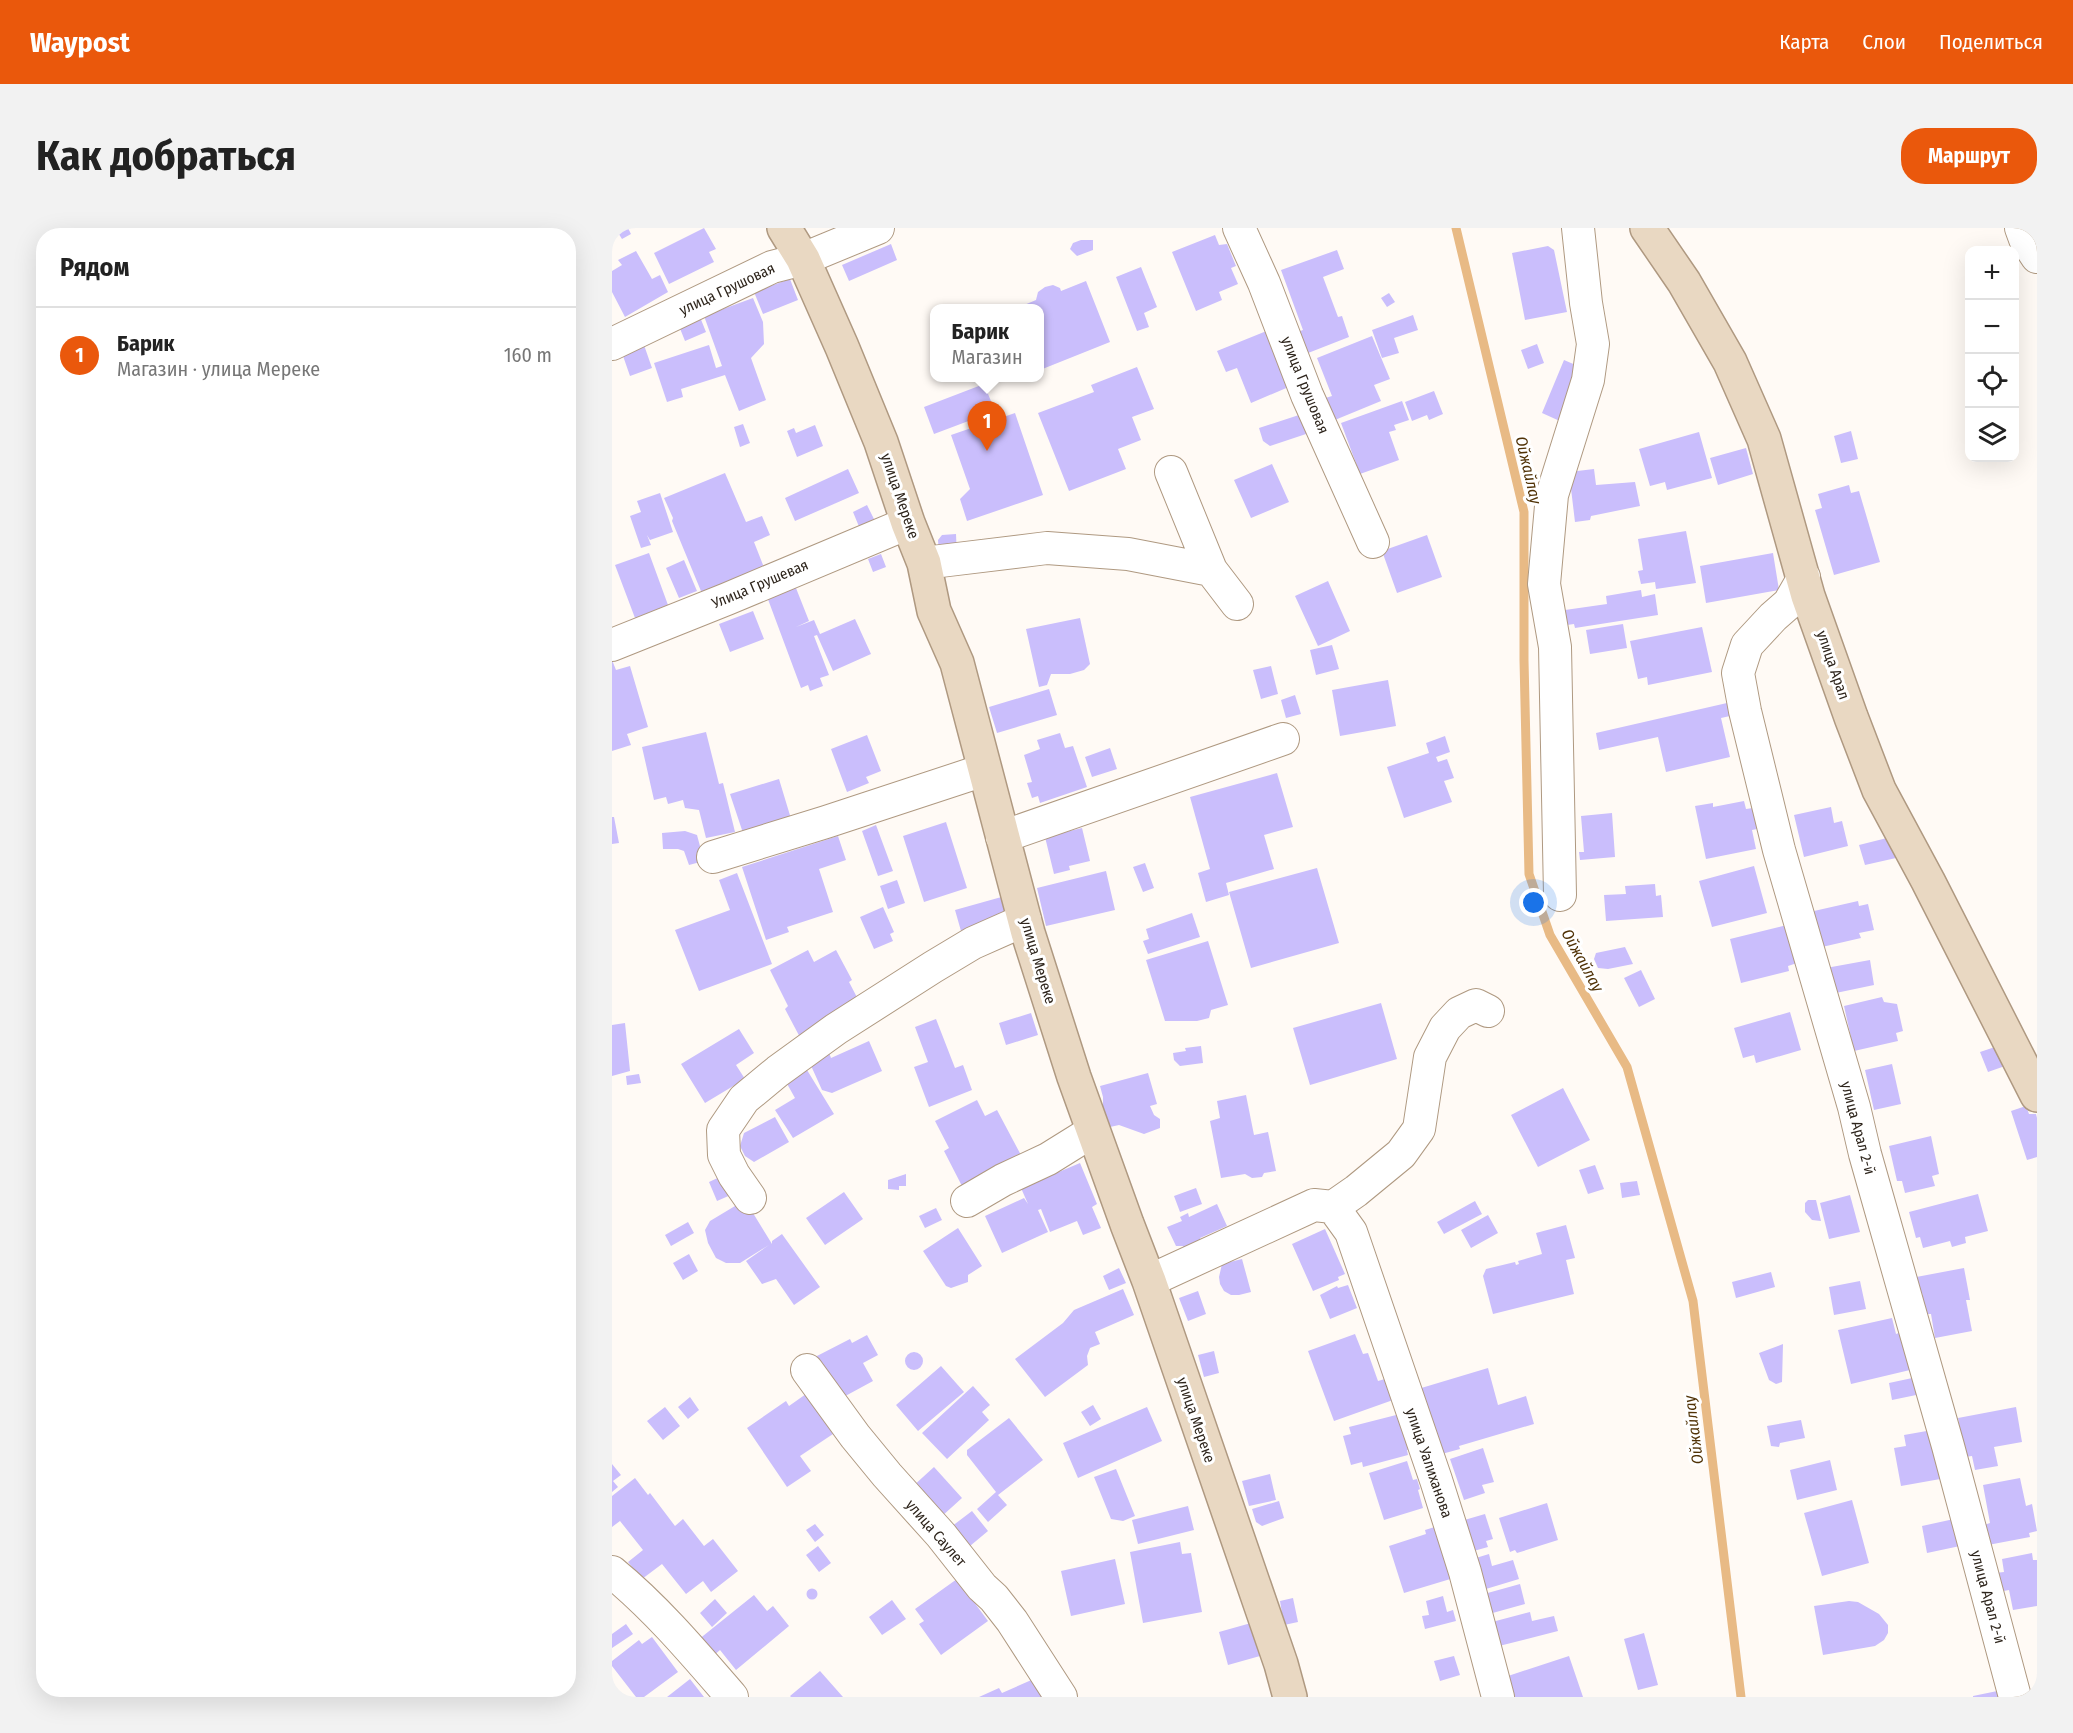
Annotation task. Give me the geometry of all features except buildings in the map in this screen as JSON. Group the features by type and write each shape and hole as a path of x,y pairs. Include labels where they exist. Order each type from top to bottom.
{"street":[{"name":"улица Мереке","path":"784,228 804,259 881,442 924,563 934,611 957,663 1025,920 1074,1077 1149,1281 1281,1664 1290,1697"},
{"name":"улица Грушовая","path":"612,344 772,267 804,259 878,228"},
{"name":"улица Грушовая","path":"1239,228 1264,283 1307,395 1373,542"},
{"path":"1560,895 1555,647 1544,584 1552,495 1588,380 1593,344 1578,228"},
{"name":"улица Арал","path":"1647,228 1684,282 1730,362 1764,440 1808,596 1879,790 2037,1095"},
{"path":"2020,228 2037,257"},
{"path":"1171,472 1211,570 1237,604"},
{"path":"1128,554 1171,548 1186,531 1184,505"},
{"name":"Улица Грушевая","path":"612,645 908,523"},
{"path":"924,563 1047,548 1128,554 1211,570"},
{"name":"улица Арал 2-й","path":"1804,577 1789,603 1747,645 1738,673 1745,711 1779,850 1854,1107 1864,1154 1948,1446 2015,1697"},
{"path":"1002,837 1283,739"},
{"path":"713,857 984,770"},
{"path":"750,1198 724,1155 723,1130 744,1099 836,1029 933,967 973,944 1025,920"},
{"path":"1149,1281 1314,1205 1333,1207 1356,1191 1401,1154 1419,1130 1430,1057 1445,1028 1459,1013 1476,1005 1488,1011"},
{"path":"968,1201 1003,1180 1048,1159 1093,1131"},
{"name":"улица Уалиханова","path":"1333,1207 1351,1232 1439,1490 1465,1572 1498,1697"},
{"name":"улица Саулет","path":"807,1370 855,1436 1012,1621 1061,1697"},
{"path":"612,1572 668,1623 732,1697"}],"waterway":[{"name":"Ойжайлау","path":"1456,228 1524,512 1524,660 1529,874 1550,935 1627,1067 1693,1301 1741,1697"}],"place":[{"name":"Барик","path":"987,451"}]}
